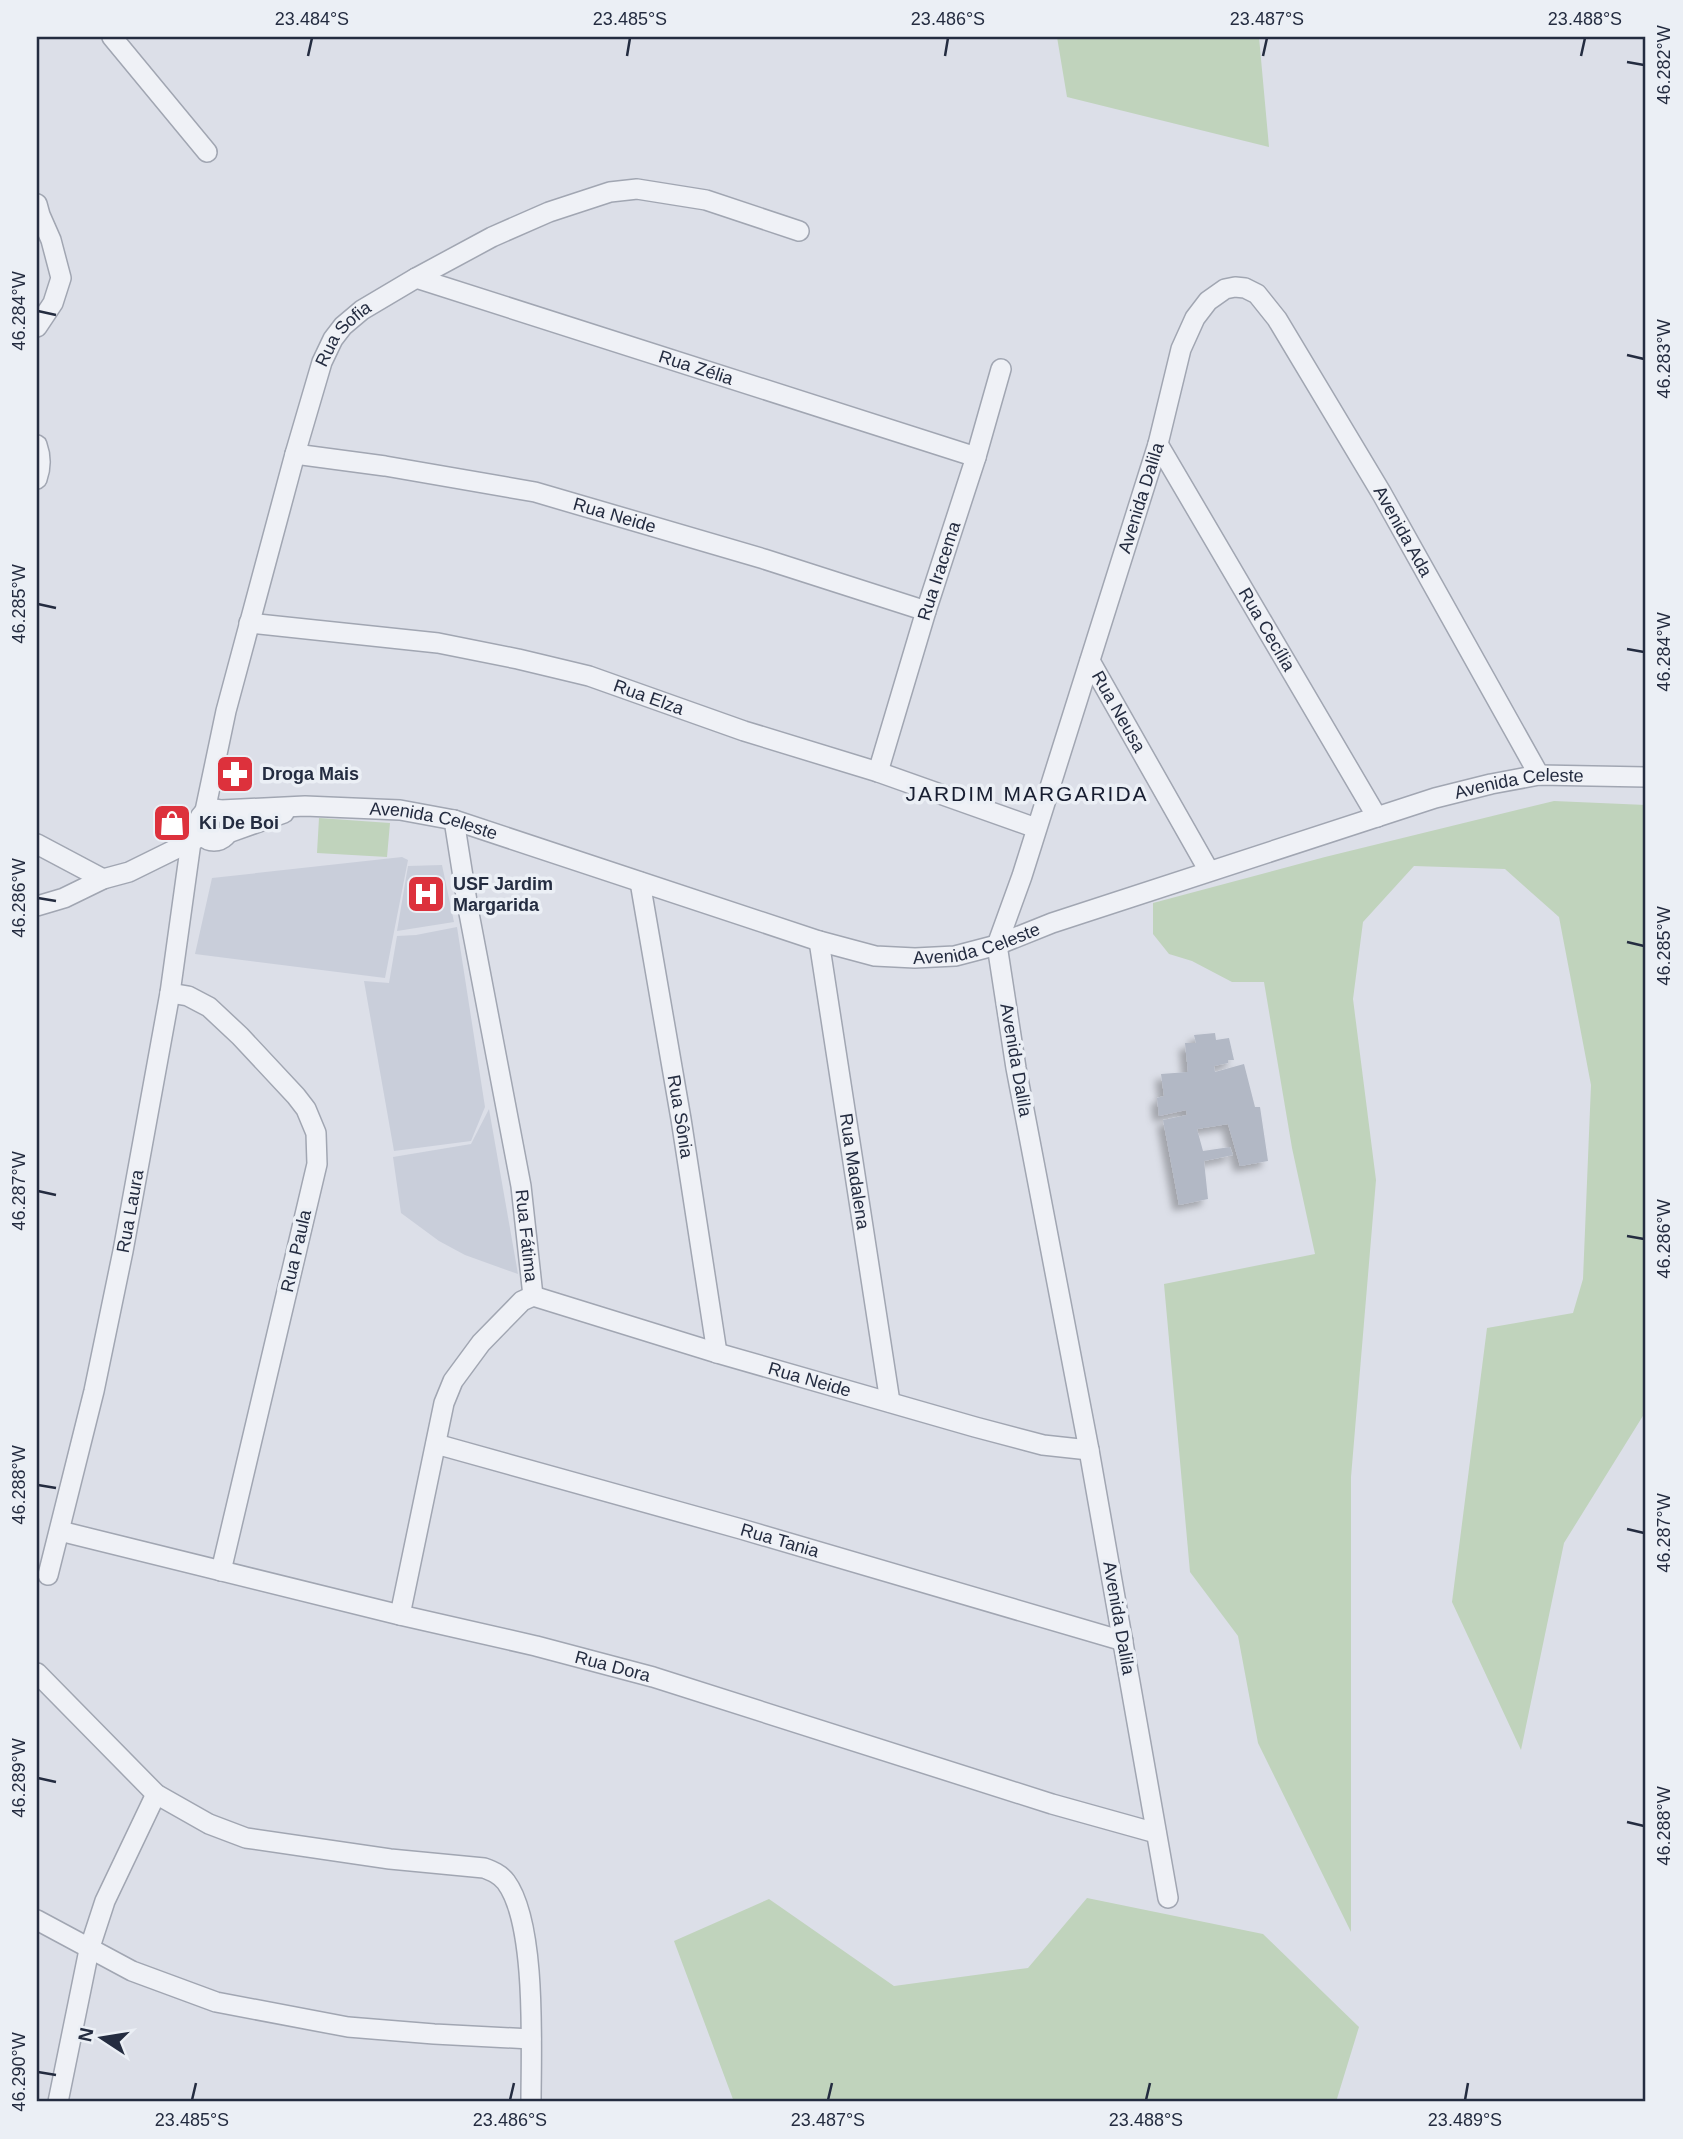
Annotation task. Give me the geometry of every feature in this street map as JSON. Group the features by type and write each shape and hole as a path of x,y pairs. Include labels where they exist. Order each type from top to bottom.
{"street":[{"path":"112,37 207,152"},
{"name":"Rua Sofia","path":"196,839 199,832 198,821 213,811 226,711 295,454 323,362 333,339 344,326 362,310 492,237 550,212 610,192 637,189 706,200 799,231"},
{"path":"37,204 51,240 61,278 53,303 37,327"},
{"name":"Rua Zélia","path":"416,278 976,457"},
{"name":"Avenida Dalila","path":"1168,1898 1124,1641 1016,1068 997,945 1022,876 1158,444 1181,349 1195,318 1208,301 1225,289 1245,288 1257,294"},
{"name":"Avenida Ada","path":"1257,294 1277,319 1382,494 1539,775"},
{"name":"Rua Iracema","path":"878,772 1002,369"},
{"name":"Rua Cecília","path":"1158,444 1377,817"},
{"path":"37,445 40,453 37,479"},
{"name":"Rua Neide","path":"295,454 385,466 534,492 764,559 926,611"},
{"name":"Rua Elza","path":"249,623 438,643 589,676 744,731 878,772 1036,828"},
{"name":"Rua Neusa","path":"1090,661 1209,871"},
{"name":"Avenida Celeste","path":"213,811 304,806 400,810 454,820 819,941 875,956 915,958 955,956 997,945 1052,923 1457,792 1539,775 1646,777"},
{"name":"Avenida Celeste","path":"196,839 216,842 229,833 304,806"},
{"path":"213,811 229,818 229,833"},
{"name":"Rua Fátima","path":"400,1615 444,1403 453,1381 481,1343 522,1301 533,1296 521,1186 454,820"},
{"path":"37,906 130,872 196,839"},
{"name":"Rua Laura","path":"48,1575 94,1391 123,1251 196,839"},
{"path":"37,844 103,880"},
{"name":"Rua Sônia","path":"640,882 681,1119 717,1353"},
{"name":"Rua Madalena","path":"819,941 891,1402"},
{"name":"Rua Paula","path":"170,993 188,996 209,1007 240,1036 306,1109 316,1133 317,1164 221,1571"},
{"name":"Rua Neide","path":"533,1296 717,1353 1017,1438 1043,1445 1089,1450"},
{"name":"Rua Tania","path":"436,1444 741,1529 1124,1641"},
{"name":"Rua Dora","path":"60,1531 536,1646 653,1677 1052,1804 1156,1833"},
{"path":"37,1673 156,1794 209,1824 246,1838 351,1854 484,1868 498,1873 514,1895 528,1959 531,2102"},
{"path":"58,2102 89,1950 105,1901 156,1794"},
{"path":"37,1920 132,1971 216,2002 348,2027 434,2035 531,2039"}],"shaded area":[{"path":"402,857 408,860 385,978 195,954 212,878"},
{"name":"USF Jardim Margarida","path":"442,865 454,922 397,931 408,866"},
{"path":"457,927 485,1107 471,1141 394,1151 364,981 389,983 397,936"},
{"path":"489,1109 518,1274 465,1255 439,1241 401,1213 393,1157 471,1144"}],"green space":[{"path":"1057,37 1259,37 1269,147 1067,97"},
{"path":"1554,801 1646,805 1646,1411 1564,1543 1521,1750 1452,1602 1487,1328 1573,1313 1583,1279 1591,1085 1559,917 1505,869 1414,866 1363,922 1353,999 1376,1180 1351,1477 1351,1932 1258,1743 1238,1636 1190,1572 1164,1284 1315,1254 1292,1148 1264,982 1232,982 1192,961 1169,954 1153,934 1153,903 1325,857"},
{"path":"319,818 390,823 387,857 317,853"},
{"path":"1087,1898 1263,1934 1359,2027 1336,2102 734,2102 674,1941 769,1899 894,1986 1028,1968"}],"building":[{"path":"1215,1033 1216,1040 1229,1038 1234,1060 1214,1066 1215,1072 1244,1064 1255,1107 1260,1107 1268,1161 1240,1166 1228,1124 1197,1129 1203,1151 1230,1147 1233,1155 1204,1161 1208,1199 1179,1205 1163,1120 1187,1115 1186,1110 1159,1116 1157,1098 1164,1096 1161,1074 1188,1072 1185,1043 1196,1043 1194,1035"}],"place":[{"name":"Droga Mais","path":"235,774"},
{"name":"Ki De Boi","path":"172,823"},
{"name":"USF Jardim Margarida","path":"426,894"}],"district":[{"name":"JARDIM MARGARIDA","path":"1027,793"}]}
